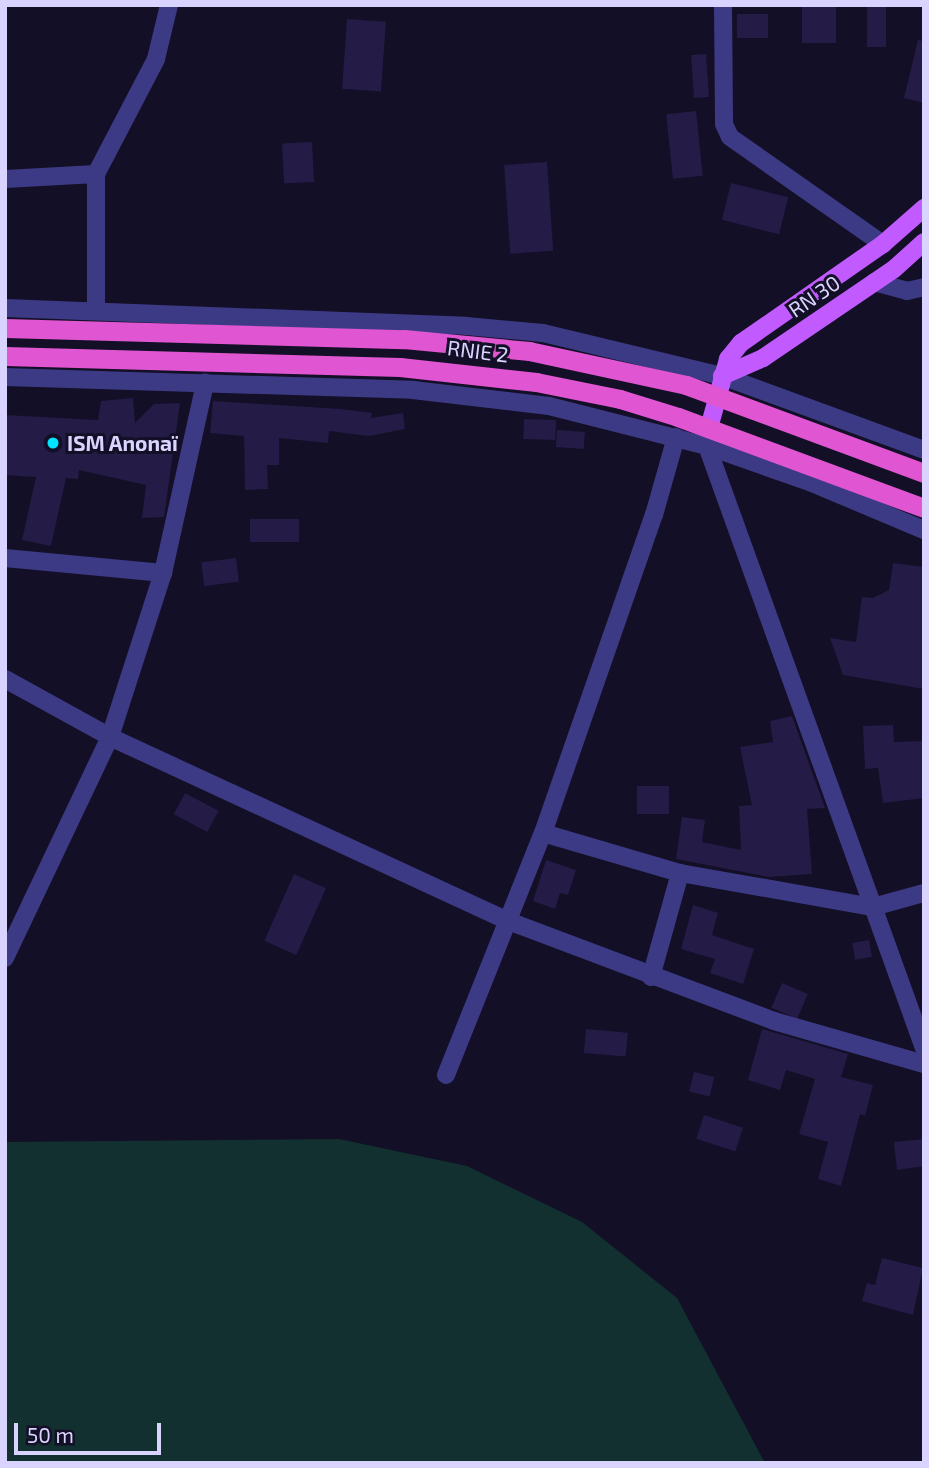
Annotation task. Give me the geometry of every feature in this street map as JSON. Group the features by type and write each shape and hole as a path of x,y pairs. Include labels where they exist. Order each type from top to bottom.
{"highway":[{"name":"RNIE 2","path":"5,328 460,343 592,362 715,396 924,473"},
{"name":"RNIE 2","path":"5,356 443,369 599,394 708,437 924,508"}],"main road":[{"name":"RN 30","path":"722,376 728,359 741,343 883,244 924,208"},
{"name":"RN 30","path":"722,376 763,358 874,282 924,242"},
{"path":"708,437 715,396 722,376"}],"street":[{"path":"96,311 96,174 156,59 169,5"},
{"path":"723,5 724,124 730,137 883,244"},
{"path":"5,178 96,174"},
{"path":"874,282 907,291 924,287"},
{"path":"5,308 502,329 597,343 722,376 924,450"},
{"path":"5,377 475,395 575,411 676,437 708,437 924,530"},
{"path":"5,958 110,737 163,572 205,383"},
{"path":"446,1075 543,833 654,515 676,437"},
{"path":"708,437 924,1048"},
{"path":"5,558 163,572"},
{"path":"5,679 110,737 508,921 774,1021 924,1064"},
{"path":"543,833 680,873 873,907 924,893"},
{"path":"651,977 680,873"}],"green space":[{"path":"339,1139 467,1166 582,1222 677,1298 765,1463 5,1463 5,1142"}],"building":[{"path":"802,5 836,5 836,43 802,43"},
{"path":"867,5 886,5 886,47 867,47"},
{"path":"737,14 768,14 768,38 737,38"},
{"path":"347,19 386,22 381,92 342,89"},
{"path":"918,40 924,41 924,103 904,98"},
{"path":"706,54 709,97 694,98 691,55"},
{"path":"696,111 703,176 673,179 666,114"},
{"path":"312,142 314,182 284,184 282,144"},
{"path":"547,162 553,251 510,254 504,165"},
{"path":"731,183 788,197 779,234 722,220"},
{"path":"133,398 135,423 154,404 180,403 164,517 142,518 146,485 79,470 78,479 66,478 51,546 22,540 36,477 5,475 5,415 98,420 101,401"},
{"path":"213,401 341,409 372,413 371,418 403,413 405,429 369,436 329,431 328,443 279,438 279,465 267,465 268,489 245,490 244,436 210,433"},
{"path":"524,419 556,420 555,440 523,439"},
{"path":"557,430 585,432 584,449 556,447"},
{"path":"250,519 299,519 299,542 250,542"},
{"path":"236,558 239,582 204,586 201,562"},
{"path":"893,563 924,567 924,689 843,675 830,638 856,642 862,597 873,598 889,590"},
{"path":"792,716 825,808 807,809 812,874 769,877 676,859 682,817 705,820 702,842 741,850 739,806 752,805 740,747 773,742 770,721"},
{"path":"893,725 894,742 924,741 924,798 883,803 878,768 865,769 863,726"},
{"path":"637,786 669,786 669,814 637,814"},
{"path":"185,793 219,811 207,832 174,814"},
{"path":"546,860 576,870 568,895 560,893 555,909 533,901"},
{"path":"294,874 326,888 296,955 264,941"},
{"path":"693,905 718,913 712,935 754,949 743,984 710,973 715,959 681,949"},
{"path":"869,940 872,957 855,960 852,943"},
{"path":"782,983 808,994 797,1019 771,1008"},
{"path":"586,1029 628,1033 626,1057 584,1053"},
{"path":"762,1029 848,1054 841,1077 873,1085 865,1116 860,1114 841,1186 818,1179 828,1142 799,1134 815,1079 786,1070 780,1090 748,1080"},
{"path":"694,1072 714,1077 710,1096 689,1091"},
{"path":"704,1115 743,1128 735,1151 696,1139"},
{"path":"924,1139 924,1166 897,1170 894,1142"},
{"path":"882,1258 923,1268 913,1315 862,1301 867,1283 875,1285"}],"place":[{"name":"ISM Anonaï","path":"53,443"}]}
